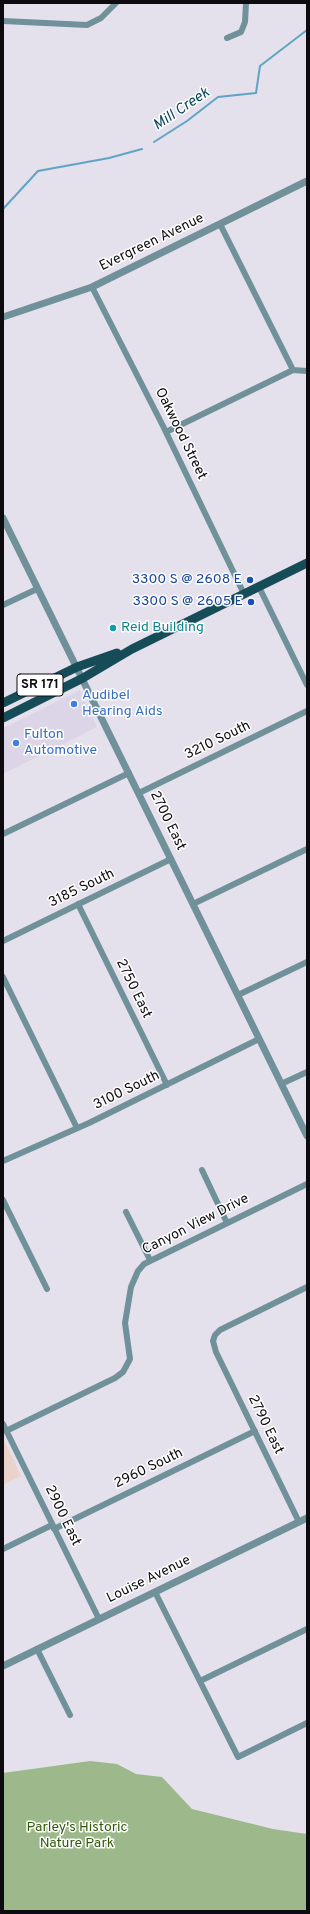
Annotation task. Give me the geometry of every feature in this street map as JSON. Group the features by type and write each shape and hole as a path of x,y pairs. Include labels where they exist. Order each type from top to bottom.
{"main road":[{"name":"SR 171","path":"3,718 83,678 132,649 307,563"},
{"name":"SR 171","path":"3,703 77,667 132,649"}],"street":[{"path":"3,21 87,25 101,18 116,3"},
{"path":"227,38 240,32 245,22 246,3"},
{"name":"Evergreen Avenue","path":"3,317 92,287 307,181"},
{"path":"220,224 293,370"},
{"name":"Oakwood Street","path":"92,287 166,432 244,594"},
{"path":"166,432 293,370 307,371"},
{"name":"2700 East","path":"3,519 83,678 307,1136"},
{"path":"259,587 307,685"},
{"path":"3,605 37,589"},
{"name":"3210 South","path":"139,793 307,711"},
{"path":"3,834 129,773"},
{"path":"193,904 307,849"},
{"name":"3185 South","path":"3,940 171,858"},
{"name":"2750 East","path":"78,904 167,1085"},
{"path":"238,995 307,962"},
{"path":"3,977 77,1128"},
{"name":"3100 South","path":"3,1161 77,1128 259,1039"},
{"path":"282,1084 307,1072"},
{"path":"202,1170 227,1223"},
{"name":"Canyon View Drive","path":"6,1431 115,1378 123,1372 130,1359 125,1323 131,1287 138,1271 150,1260 307,1184"},
{"path":"3,1200 47,1289"},
{"path":"126,1212 150,1260"},
{"name":"2790 East","path":"299,1522 214,1348 214,1338 217,1332 223,1328 307,1287"},
{"name":"2900 East","path":"3,1424 99,1619"},
{"name":"2960 South","path":"3,1549 53,1527 255,1431"},
{"name":"Louise Avenue","path":"3,1666 307,1518"},
{"path":"155,1592 238,1757 307,1723"},
{"path":"200,1681 307,1629"},
{"path":"38,1649 70,1715"}],"shaded area":[{"path":"80,690 97,727 3,774 3,728"},
{"path":"3,1438 21,1476 3,1485"}],"green space":[{"name":"Parley's Historic Nature Park","path":"90,1761 117,1764 136,1774 162,1777 192,1809 273,1829 307,1834 307,1911 3,1911 3,1773"}],"waterway":[{"name":"Mill Creek","path":"154,142 187,121 218,97 256,93 260,66 307,30"},
{"name":"Mill Creek","path":"3,209 38,171 109,158 142,149"}],"place":[{"name":"3300 S @ 2608 E","path":"250,580"},
{"name":"3300 S @ 2605 E","path":"251,602"},
{"name":"Reid Building","path":"113,628"},
{"name":"Audibel Hearing Aids","path":"74,704"},
{"name":"Fulton Automotive","path":"16,743"}]}
